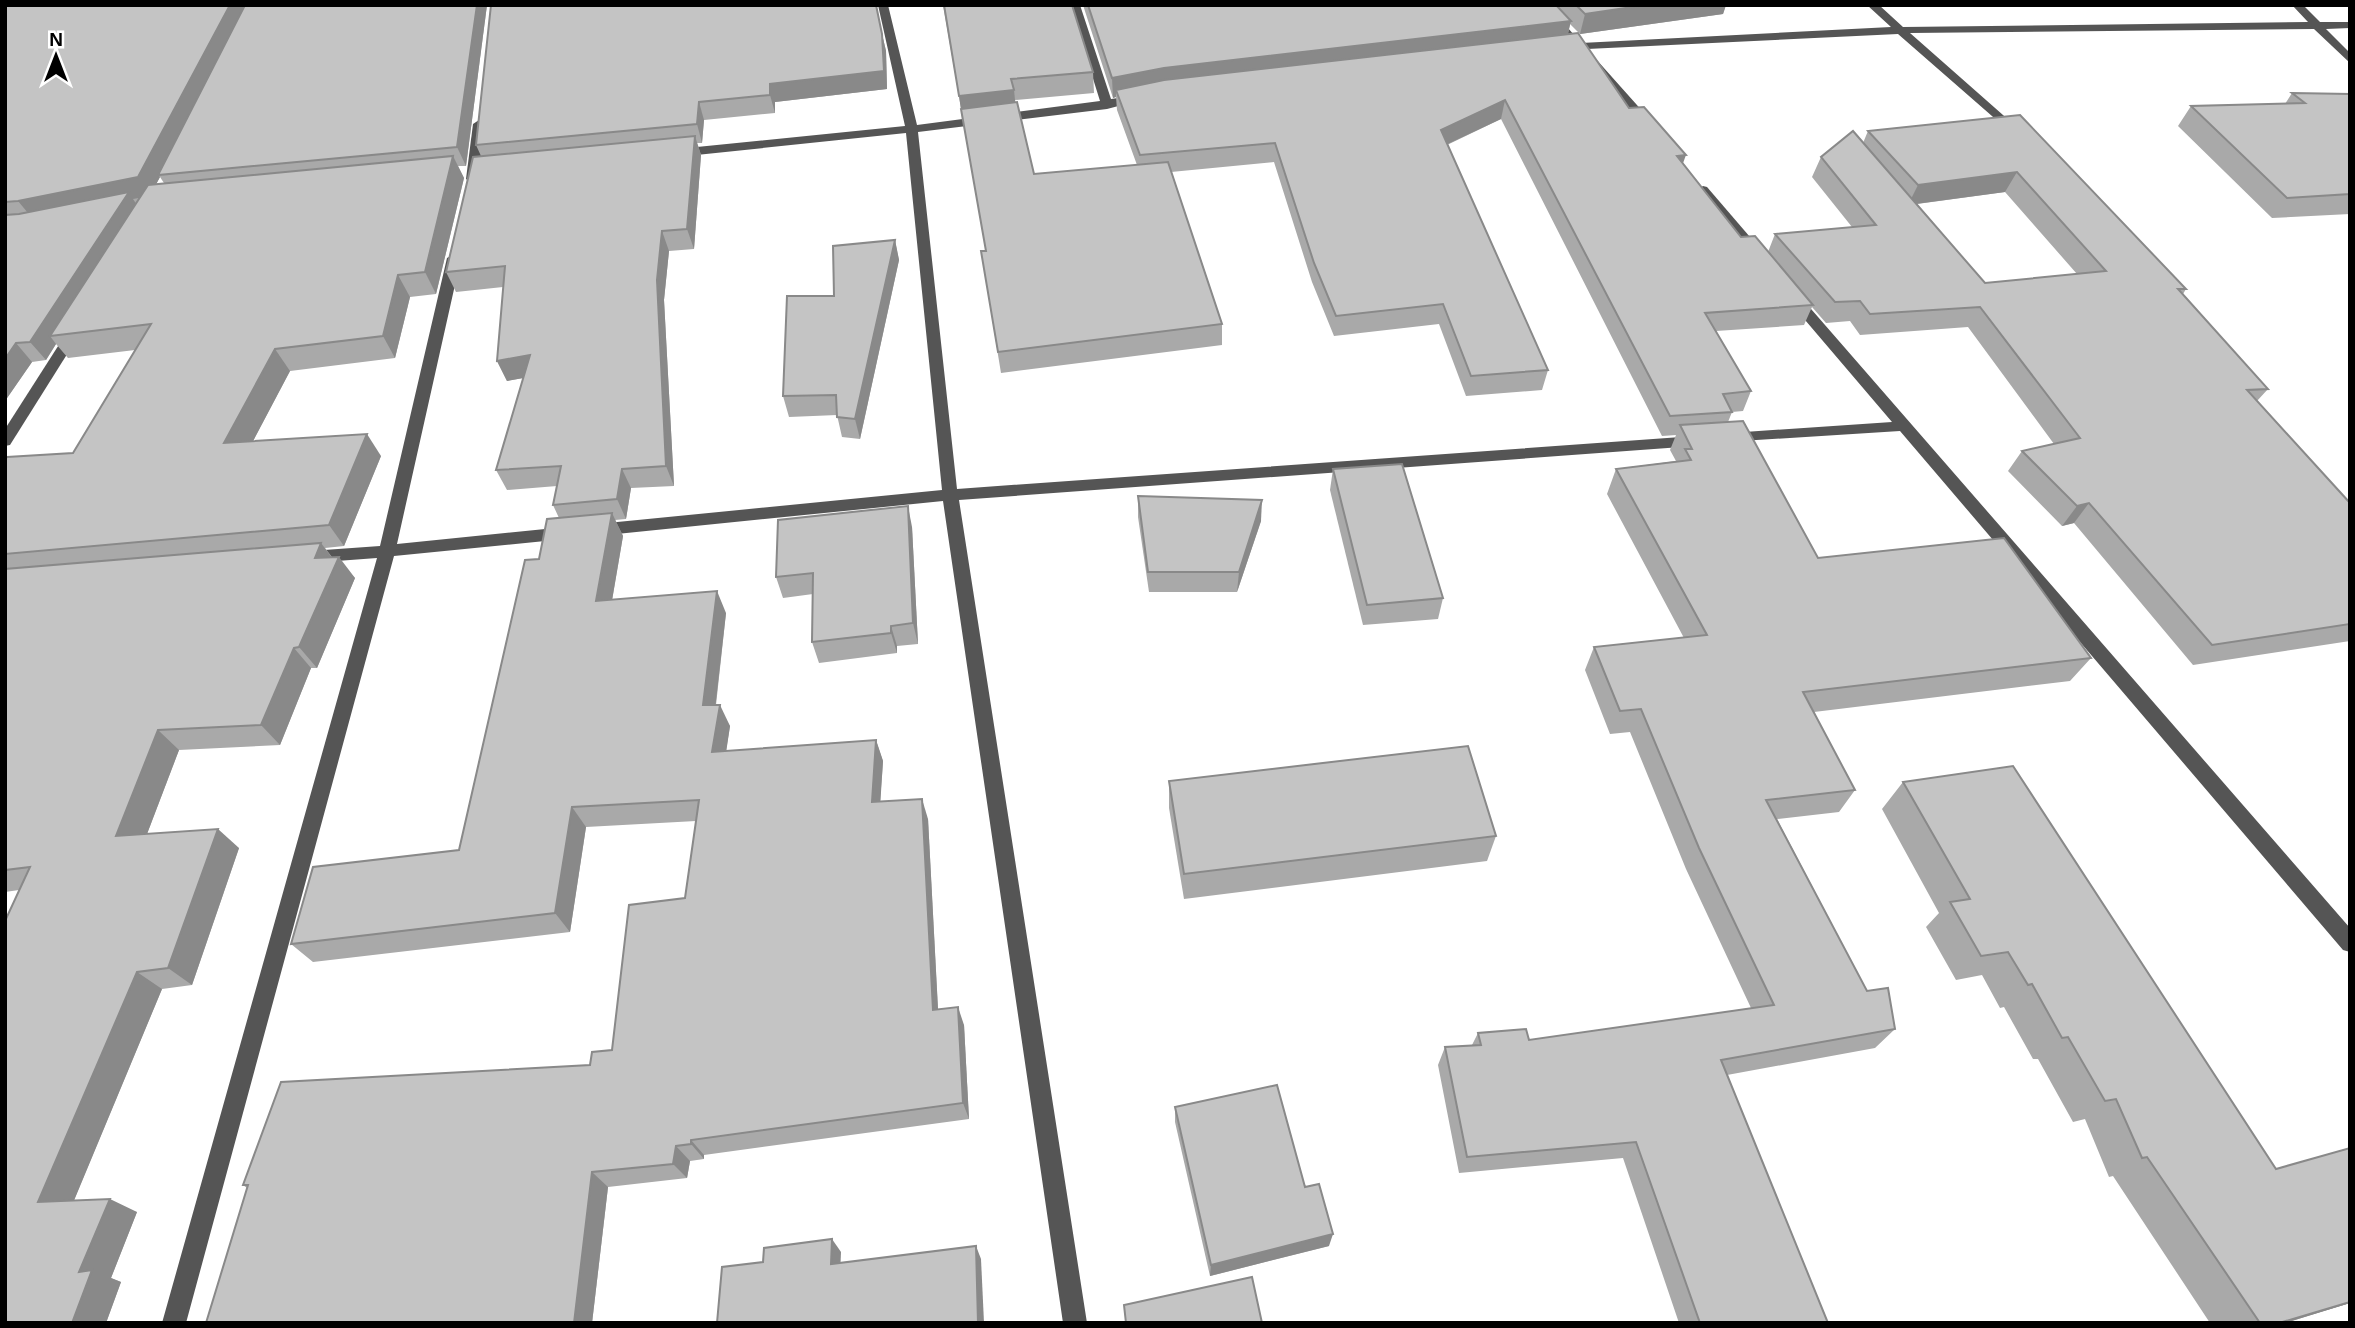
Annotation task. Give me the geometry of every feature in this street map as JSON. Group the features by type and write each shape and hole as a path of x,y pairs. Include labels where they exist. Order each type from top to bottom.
{"street":[{"path":"883,5 912,129 950,495 1076,1323"},
{"path":"1075,5 1107,105"},
{"path":"1542,5 1581,45 1661,141"},
{"path":"1872,5 1904,30 2030,146"},
{"path":"2297,5 2350,60"},
{"path":"1553,49 1581,45 1904,30 2350,25"},
{"path":"666,154 912,129 1107,105 1153,96"},
{"path":"467,200 481,108"},
{"path":"1696,183 1768,267"},
{"path":"174,1323 387,551 458,240"},
{"path":"1786,288 1901,426 2350,943"},
{"path":"5,442 85,316"},
{"path":"291,559 950,495 1901,426"}],"building":[{"path":"5,5 230,5 138,177 5,202"},
{"path":"245,5 477,5 457,147 158,175"},
{"path":"491,5 876,5 882,34 884,71 770,84 770,95 699,102 697,124 476,145"},
{"path":"944,5 1072,5 1093,72 1011,79 1014,90 959,96"},
{"path":"1088,5 1556,5 1571,21 1164,68 1112,78"},
{"path":"1576,5 1646,5 1585,14"},
{"path":"1578,33 1629,108 1644,107 1686,155 1677,156 1741,237 1755,236 1813,305 1705,313 1751,391 1723,394 1732,412 1670,416 1505,100 1441,130 1548,370 1471,376 1443,304 1336,316 1314,263 1275,143 1140,155 1116,90 1164,80"},
{"path":"2292,93 2350,94 2350,194 2287,198 2191,106 2305,103"},
{"path":"1017,102 1034,174 1168,162 1222,324 998,352 981,251 986,251 961,109"},
{"path":"2020,115 2186,289 2178,289 2268,389 2247,390 2350,503 2350,624 2212,645 2089,503 2077,506 2022,451 2080,438 1980,307 1870,314 1860,301 1835,302 1775,234 1876,225 1821,157 1853,131 1985,283 2106,271 2017,172 1918,185 1868,131"},
{"path":"695,136 687,229 662,231 657,280 666,466 622,469 617,499 553,505 561,466 496,470 530,355 497,361 505,266 446,272 473,157"},
{"path":"453,156 425,272 398,275 383,336 275,349 224,443 367,434 329,525 5,554 5,459 73,453 151,324 50,336 148,185"},
{"path":"129,192 30,342 16,343 5,359 5,215"},
{"path":"895,240 855,419 837,417 836,395 783,396 787,296 834,296 833,246"},
{"path":"1743,421 1818,558 2004,538 2091,658 1803,692 1855,790 1766,800 1867,991 1888,988 1895,1029 1721,1060 1828,1323 1700,1323 1636,1142 1467,1157 1445,1047 1481,1045 1478,1033 1526,1029 1529,1040 1774,1005 1699,848 1641,709 1620,711 1594,647 1707,635 1616,469 1691,460 1685,449 1692,449 1680,425"},
{"path":"1402,464 1443,598 1367,605 1333,469"},
{"path":"1138,496 1262,500 1239,572 1148,572"},
{"path":"908,506 913,623 891,626 891,633 812,642 813,573 776,577 778,520"},
{"path":"612,513 596,601 717,591 703,705 720,705 712,752 876,740 872,802 922,799 933,1010 958,1007 963,1103 691,1140 691,1144 676,1146 673,1164 592,1172 574,1323 206,1323 248,1185 243,1185 281,1082 590,1065 592,1052 612,1050 629,905 685,898 699,800 572,807 555,913 291,944 313,867 459,850 525,560 539,559 547,519"},
{"path":"321,543 315,558 339,557 299,647 294,648 261,725 158,730 116,836 218,829 168,968 137,972 38,1202 110,1199 79,1272 92,1270 72,1323 5,1323 5,921 30,867 5,870 5,569"},
{"path":"1468,746 1496,836 1184,874 1169,781"},
{"path":"2013,766 2276,1169 2350,1148 2350,1302 2279,1323 2260,1323 2147,1157 2142,1158 2116,1099 2105,1101 2068,1037 2062,1038 2032,984 2028,985 2008,952 1981,956 1950,902 1970,899 1903,782"},
{"path":"1277,1085 1305,1187 1319,1184 1333,1234 1211,1265 1175,1107"},
{"path":"832,1239 831,1264 976,1246 978,1323 717,1323 722,1267 763,1262 764,1248"},
{"path":"1252,1277 1262,1323 1126,1323 1124,1305"}]}
